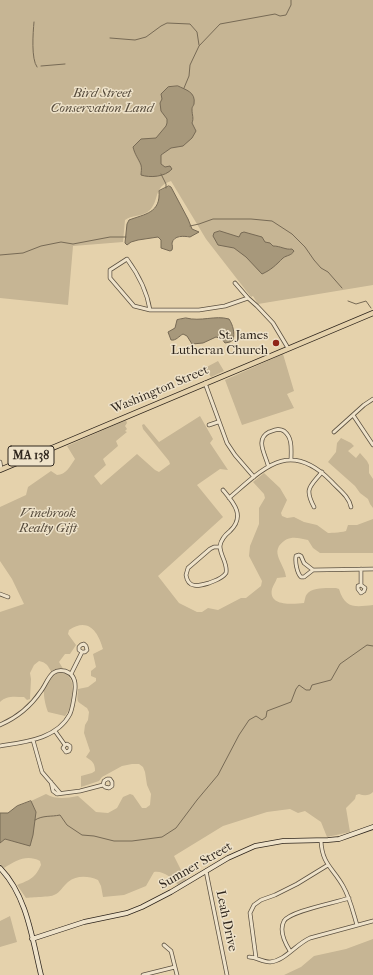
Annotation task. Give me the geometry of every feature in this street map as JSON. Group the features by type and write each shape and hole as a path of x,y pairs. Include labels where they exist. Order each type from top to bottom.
{"main road":[{"name":"Washington Street","path":"0,469 373,313"},
{"name":"Sumner Street","path":"32,939 84,922 133,911 154,902 228,858 255,846 283,841 321,841 339,838 373,827"},
{"path":"0,868 10,879 18,892 41,975"}],"street":[{"path":"150,310 149,303 137,274 127,259 110,270 110,278 134,306 150,310 199,310 225,306 248,298"},
{"path":"235,283 273,323 280,332 288,348"},
{"path":"205,383 218,422 229,447 254,477"},
{"path":"334,432 373,399"},
{"path":"353,415 373,445"},
{"path":"209,425 218,422"},
{"path":"268,465 261,441 266,434 276,429 284,431 289,436 291,444 291,460"},
{"path":"230,498 268,465 279,461 291,460 305,462 322,472 348,499 351,507"},
{"path":"0,462 0,469"},
{"path":"314,507 309,496 309,490 322,472"},
{"path":"220,547 211,548 188,568 186,575 190,584 193,586 199,586 224,577 227,571 227,566 220,547 224,537 234,526 238,518 237,509 223,490"},
{"path":"313,570 304,563 301,556 296,556 295,560 300,577 304,577 313,570 373,569"},
{"path":"361,569 361,585"},
{"path":"0,594 8,597"},
{"path":"71,674 82,652"},
{"path":"0,725 25,710 39,695 53,673 61,670 71,674 75,683 72,708 67,720 47,736 0,746"},
{"path":"55,731 64,745"},
{"path":"33,740 42,772 60,793 80,791 103,785"},
{"path":"321,841 322,853 349,898 356,925"},
{"path":"256,958 250,913 254,905 261,900 292,887 328,865"},
{"name":"Leah Drive","path":"206,871 227,975"},
{"path":"290,951 283,937 283,926 286,919 299,912 349,898"},
{"path":"249,957 269,962 277,961 300,943 310,938 373,921"},
{"path":"164,945 171,951 177,975"},
{"path":"143,975 175,967"}],"green space":[{"name":"Bird Street Conservation Land","path":"0,0 373,0 373,285 258,304 206,239 171,181 159,190 155,202 150,210 144,214 130,217 125,220 123,242 73,246 68,305 0,298"},
{"path":"283,354 294,391 287,394 294,408 242,425 225,380"},
{"path":"218,361 224,371 211,377 203,369"},
{"name":"Vinebrook Realty Gift","path":"200,416 213,439 210,443 228,470 220,469 197,485 223,517 158,576 179,603 197,612 202,612 208,608 218,610 241,598 246,598 261,586 262,581 249,556 250,546 259,524 259,508 265,498 264,494 253,482 264,473 280,488 287,500 281,513 282,516 287,518 294,517 304,522 317,525 328,533 346,531 348,525 357,525 373,519 373,553 320,553 313,548 308,540 289,538 282,542 277,552 286,577 277,578 272,589 272,595 278,602 288,604 304,603 306,595 312,590 320,588 336,588 339,589 344,600 352,605 373,605 373,792 366,795 356,795 355,799 346,808 350,832 327,837 321,822 305,811 298,813 290,809 267,812 223,826 174,856 186,880 178,885 167,875 160,872 154,872 146,886 124,895 103,897 98,880 83,877 71,880 54,895 26,898 17,885 29,880 37,873 41,865 40,861 26,858 4,868 0,864 0,843 5,839 15,842 36,812 31,801 46,794 58,798 78,796 96,812 108,813 117,808 123,797 130,794 133,795 142,808 146,808 150,805 151,794 147,785 143,767 139,764 122,766 102,777 99,781 81,787 81,776 95,771 93,762 86,757 90,751 84,733 89,712 87,708 78,701 78,689 88,687 96,681 96,678 91,676 91,671 96,667 93,654 103,649 101,642 91,628 82,625 76,626 69,630 68,634 76,645 70,654 65,654 59,662 71,679 73,689 71,704 65,716 48,712 44,690 51,678 51,672 46,664 39,661 34,665 30,673 30,699 27,700 24,697 11,697 5,698 0,702 0,612 24,604 12,579 0,561 0,507 26,495 28,487 51,471 57,475 65,472 75,459 67,446 126,420 127,423 125,426 127,429 125,431 127,432 116,441 118,446 103,459 106,465 94,476 101,485 137,454 159,472 170,464 169,461 143,429 142,425 144,424 159,442"},
{"path":"341,438 354,446 348,451 356,458 360,453 369,465 369,473 373,479 373,508 368,499 328,462 336,452 337,443"},
{"path":"10,916 17,942 0,947 0,921"},
{"path":"373,939 373,975 284,975 301,967 314,956 346,949"}],"shaded area":[{"path":"178,86 192,94 194,104 192,107 192,123 196,131 192,138 183,146 171,148 161,155 161,164 165,167 170,166 172,169 169,172 157,176 141,175 141,165 133,147 141,139 156,138 166,126 167,119 161,111 161,94 168,87"},
{"path":"169,186 171,187 192,229 199,232 190,237 177,237 173,240 172,250 170,251 161,248 161,240 158,237 138,240 127,245 125,243 127,224 129,220 151,212 157,204 159,191"},
{"path":"220,231 239,237 241,233 244,232 262,237 265,242 270,243 273,246 292,249 294,251 292,254 283,258 271,269 262,274 246,257 234,248 218,245 213,236 214,233"},
{"path":"186,318 229,319 233,329 233,340 225,343 222,339 216,337 203,343 192,344 187,336 183,334 176,339 171,340 168,332 175,328 177,320"},
{"path":"31,801 36,812 30,846 5,839 0,843 0,813 8,813 17,806"}],"waterway":[{"path":"184,88 189,76 190,65 199,46 220,24 275,14 280,16 286,15 291,5 291,0"},
{"path":"34,22 33,52 37,67"},
{"path":"110,38 135,40 146,37 167,23 190,24 197,32 199,45"},
{"path":"41,66 65,64"},
{"path":"161,174 166,184 166,188"},
{"path":"190,226 213,219 251,219 272,221 292,234 305,247 321,268 328,272 342,288"},
{"path":"0,255 23,253 41,246 61,242 73,244 110,237 126,237"},
{"path":"348,301 356,304 366,301 371,308"},
{"path":"35,820 38,818 60,815 67,825 82,835 94,836 114,841 132,841 162,837 176,828 218,775 239,735 249,720 256,716 262,720 266,717 267,711 291,702 299,685 306,690 310,690 312,685 331,680 340,664 367,645 373,646"}],"place":[{"name":"St. James Lutheran Church","path":"276,343"}]}
